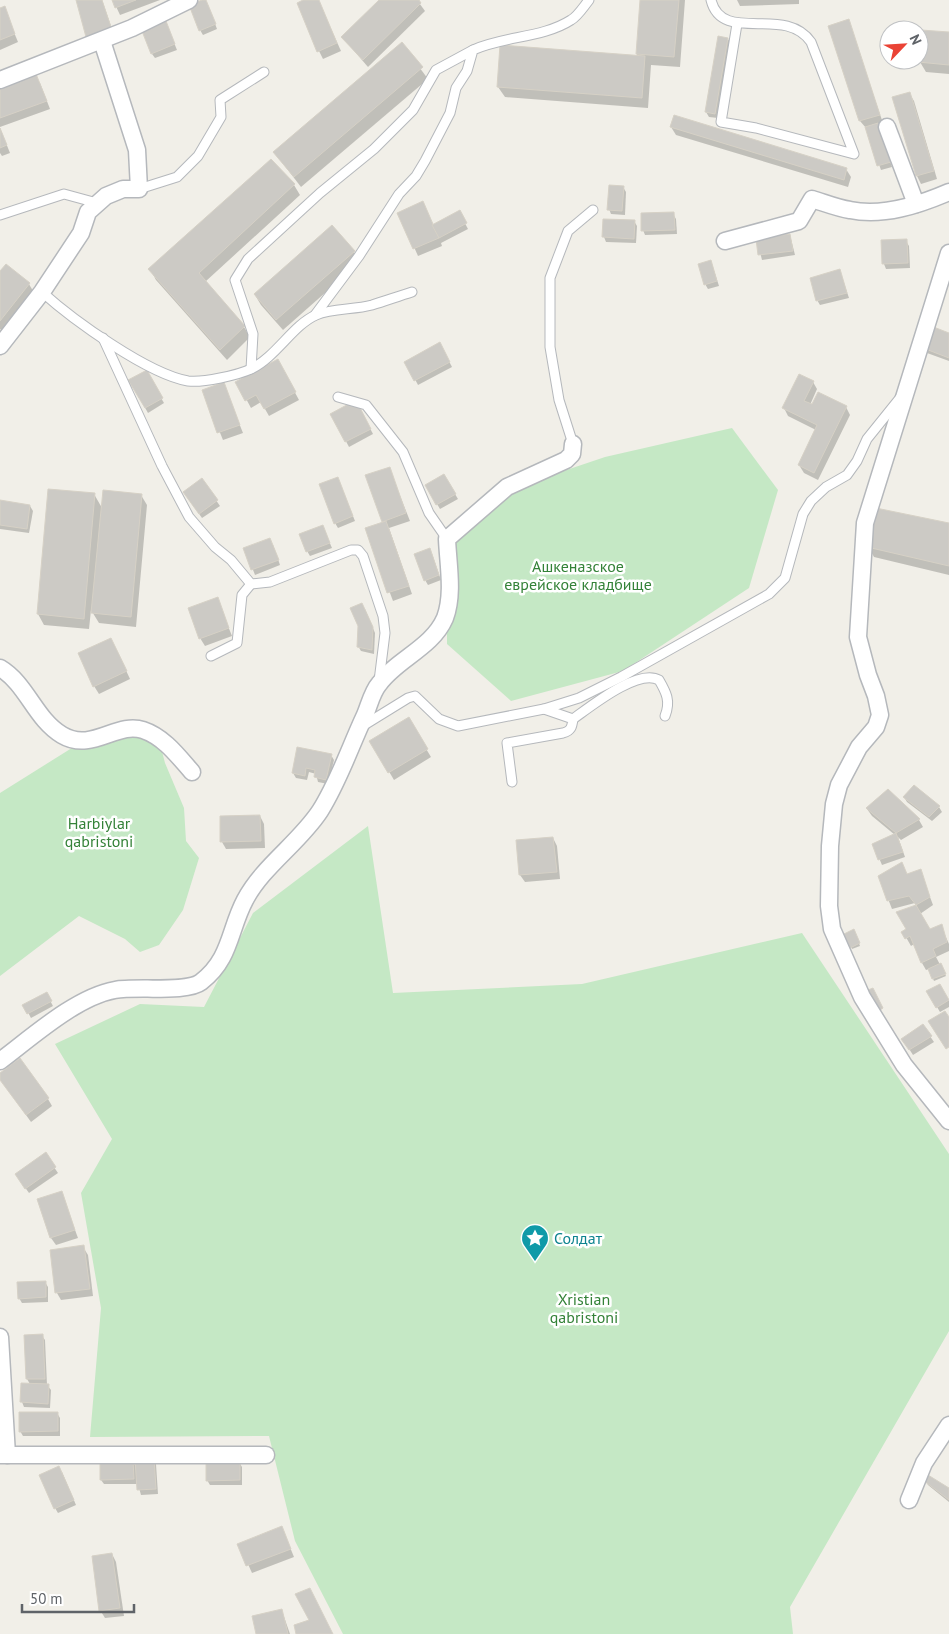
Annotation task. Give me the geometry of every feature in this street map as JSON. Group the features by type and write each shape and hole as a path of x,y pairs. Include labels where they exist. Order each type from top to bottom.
{"street":[{"path":"0,80 102,41 184,1"},
{"path":"0,346 42,292 81,233 88,212 106,196 123,189 139,188 137,150 102,41"},
{"path":"887,126 916,204"},
{"path":"725,241 799,221 812,199 851,211 880,212 916,204 949,192"},
{"path":"949,253 865,523 858,637 880,715 876,727 859,747 839,786 834,804 830,846 829,906 832,929 862,997 904,1065 949,1120"},
{"path":"0,1061 72,1009 94,997 115,990 186,987 199,984 210,975 223,956 244,902 254,885 298,840 320,811 337,781 378,684 439,629 446,615 450,592 447,539 507,487 566,460 572,454 573,444"},
{"path":"0,668 12,675 50,725 63,736 88,741 132,728 144,730 166,743 192,772"},
{"path":"0,1337 3,1455 266,1455"},
{"path":"909,1500 924,1463 949,1425"}],"lane":[{"path":"251,369 252,334 235,280 248,260 320,193 374,149 413,110 436,70 492,42 545,31 572,20 590,0"},
{"path":"711,0 712,6 721,18 737,24 789,25 804,32 811,42 854,154 756,128 721,122 737,24"},
{"path":"42,292 59,307 103,338 166,374 189,381 214,379 251,369 269,357 315,315 359,256 399,194 416,176 450,113 456,88 466,71 473,50"},
{"path":"139,188 177,177 198,156 221,117 220,100 264,72"},
{"path":"0,215 64,194 97,204"},
{"path":"573,444 559,400 550,346 550,278 568,231 593,210"},
{"path":"315,315 372,305 412,292"},
{"path":"103,338 162,466 189,516 251,584"},
{"path":"359,729 414,696 439,719 458,726 544,709 579,698 621,678 769,594 785,578 791,565 803,514 811,501 826,487 847,475 857,461 867,439 908,387"},
{"path":"338,397 366,405 403,452 429,513 447,539"},
{"path":"212,656 237,643 242,595 251,584 270,582 351,550 358,550 363,556 383,616 385,634 378,684"},
{"path":"512,782 507,743 569,732 573,719 606,695 644,677 659,680 667,694 669,707 665,716"},
{"path":"544,709 573,719"}],"green space":[{"name":"Ашкеназское еврейское кладбище","path":"732,428 778,490 749,588 623,671 511,701 447,644 447,541 501,492 605,457"},
{"name":"Harbiylar qabristoni","path":"91,736 158,736 165,763 184,808 186,841 199,858 183,910 159,945 140,952 125,939 79,916 0,976 0,793"},
{"name":"Xristian qabristoni","path":"368,826 393,993 582,984 802,933 949,1154 949,1331 790,1607 793,1634 343,1634 295,1541 269,1436 90,1437 101,1308 81,1193 112,1139 55,1044 140,1004 204,1007 253,913"}],"building":[{"path":"76,0 102,0 111,27 86,37"},
{"path":"112,0 136,0 115,8"},
{"path":"206,0 216,24 199,31 189,5"},
{"path":"303,0 319,0 337,43 317,52 297,3"},
{"path":"379,0 419,0 421,3 363,60 341,37"},
{"path":"640,0 679,0 674,57 636,54"},
{"path":"5,6 15,34 0,40 0,8"},
{"path":"849,19 880,115 859,121 828,26"},
{"path":"166,21 175,44 151,54 142,31"},
{"path":"929,31 949,32 949,65 929,63"},
{"path":"718,36 728,38 715,114 705,112"},
{"path":"402,42 423,67 294,177 273,152"},
{"path":"500,45 645,56 642,98 497,87"},
{"path":"36,74 47,101 0,118 0,88"},
{"path":"910,92 934,171 916,176 892,97"},
{"path":"674,115 847,168 844,180 670,127"},
{"path":"878,123 891,162 877,166 865,127"},
{"path":"0,128 7,145 0,148"},
{"path":"271,159 295,184 199,273 245,326 220,350 148,269"},
{"path":"609,185 624,186 622,211 607,210"},
{"path":"423,201 439,238 413,249 397,213"},
{"path":"460,210 467,223 439,238 432,225"},
{"path":"674,212 675,230 641,231 641,213"},
{"path":"603,219 635,220 634,239 602,237"},
{"path":"332,225 355,251 276,320 254,294"},
{"path":"790,234 793,251 758,255 756,239"},
{"path":"907,239 908,263 882,264 881,240"},
{"path":"711,260 717,281 704,285 698,264"},
{"path":"6,264 30,283 0,321 0,271"},
{"path":"840,269 847,293 816,301 810,278"},
{"path":"931,326 949,333 949,358 923,348"},
{"path":"440,342 450,362 414,381 404,362"},
{"path":"278,359 296,392 264,409 256,395 245,401 235,382"},
{"path":"147,370 163,398 145,408 128,380"},
{"path":"799,374 814,381 804,401 812,404 818,392 847,406 814,473 798,465 817,425 782,408"},
{"path":"224,382 240,425 217,433 202,390"},
{"path":"356,400 371,429 345,442 330,414"},
{"path":"390,467 406,513 382,522 365,475"},
{"path":"444,474 456,494 436,505 425,485"},
{"path":"338,477 353,516 334,524 319,484"},
{"path":"202,478 218,500 199,514 183,492"},
{"path":"48,489 95,493 84,619 37,614"},
{"path":"103,490 142,494 131,617 91,613"},
{"path":"0,500 30,505 27,529 0,525"},
{"path":"871,507 949,523 949,566 867,547"},
{"path":"386,521 409,586 387,593 365,528"},
{"path":"323,525 330,543 306,552 299,534"},
{"path":"270,538 279,560 251,570 243,548"},
{"path":"430,548 439,575 424,581 414,554"},
{"path":"218,597 229,628 199,639 188,608"},
{"path":"362,603 373,627 372,650 357,647 358,626 350,608"},
{"path":"111,638 127,671 93,687 78,653"},
{"path":"409,717 428,749 388,773 369,741"},
{"path":"297,747 332,754 326,780 314,777 315,770 306,768 305,776 292,773"},
{"path":"914,785 940,806 929,817 903,797"},
{"path":"888,789 920,819 896,833 866,808"},
{"path":"260,815 261,841 220,842 220,816"},
{"path":"896,833 903,852 878,860 872,844"},
{"path":"553,837 557,872 519,875 516,840"},
{"path":"902,862 907,874 921,869 930,897 916,905 909,896 887,901 878,876"},
{"path":"916,905 930,929 942,924 947,942 933,949 936,956 921,963 910,936 905,939 901,932 906,929 896,912"},
{"path":"854,929 860,943 850,948 844,934"},
{"path":"941,963 946,974 932,979 928,969"},
{"path":"940,984 949,1000 936,1008 926,991"},
{"path":"873,988 883,1008 877,1012 868,990"},
{"path":"47,992 52,1001 27,1014 22,1005"},
{"path":"945,1011 949,1017 949,1047 946,1049 928,1021"},
{"path":"923,1024 932,1036 909,1050 901,1039"},
{"path":"20,1058 49,1098 26,1115 0,1080 0,1073"},
{"path":"46,1152 56,1167 25,1189 15,1174"},
{"path":"62,1191 75,1230 50,1238 37,1199"},
{"path":"84,1245 90,1289 55,1293 50,1250"},
{"path":"46,1281 46,1297 18,1299 17,1282"},
{"path":"43,1334 45,1379 26,1379 24,1335"},
{"path":"21,1383 49,1384 48,1404 20,1402"},
{"path":"19,1412 58,1412 58,1431 19,1432"},
{"path":"154,1458 156,1489 137,1490 135,1459"},
{"path":"133,1460 134,1479 100,1480 100,1461"},
{"path":"240,1461 240,1480 206,1481 206,1462"},
{"path":"59,1466 74,1500 54,1509 39,1475"},
{"path":"928,1475 949,1488 949,1500 923,1480"},
{"path":"282,1526 291,1549 246,1566 237,1544"},
{"path":"112,1553 120,1608 99,1611 92,1556"},
{"path":"310,1588 333,1634 296,1634 294,1625 309,1620 295,1594"},
{"path":"282,1609 288,1634 256,1634 252,1616"}],"place":[{"name":"Солдат","path":"535,1262"}]}
